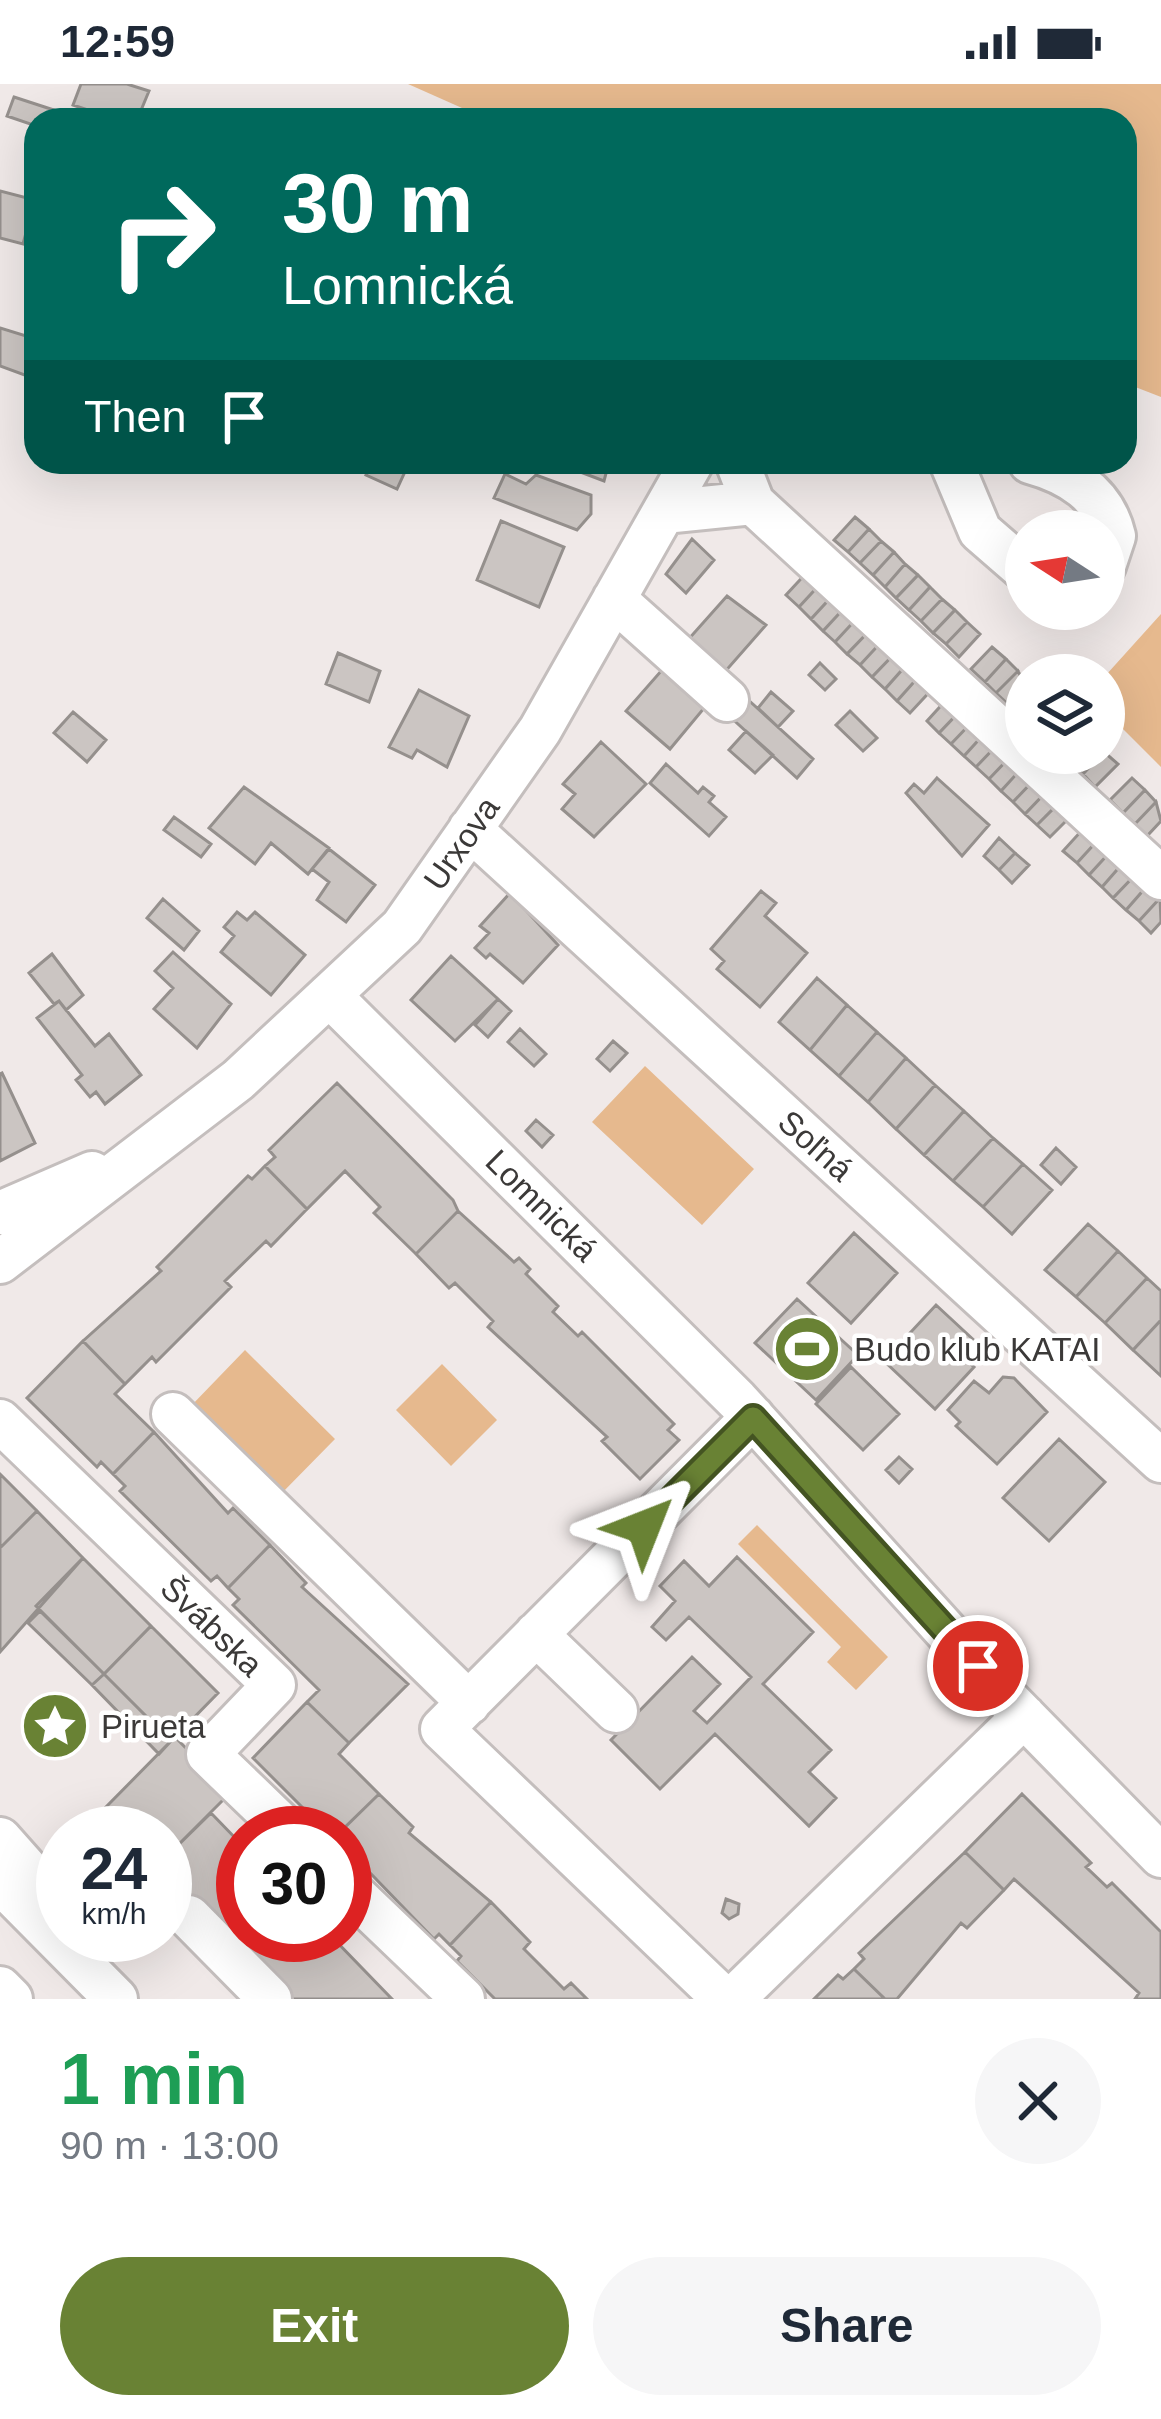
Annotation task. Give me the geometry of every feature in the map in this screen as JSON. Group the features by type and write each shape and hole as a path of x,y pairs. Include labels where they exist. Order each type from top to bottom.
{"street":[{"name":"Urxova","path":"0,1262 238,1081 402,927 540,730 685,474"},
{"path":"742,474 753,503 1161,878"},
{"path":"956,474 980,531 1005,553"},
{"path":"1062,474 1096,500 1101,510"},
{"path":"664,512 753,503"},
{"path":"614,598 727,700"},
{"name":"Soľná","path":"470,829 1161,1461"},
{"name":"Lomnická","path":"329,994 753,1418 1024,1716 1161,1856"},
{"name":"Urxova","path":"0,1213 143,1152"},
{"path":"173,1414 469,1703"},
{"path":"753,1418 442,1729 729,1999 1024,1716"},
{"name":"Švábska","path":"0,1421 274,1685 208,1754 262,1806"},
{"path":"536,1634 616,1711"},
{"path":"0,1838 36,1879"},
{"path":"0,1882 116,1999"},
{"path":"372,1912 463,1999"},
{"path":"192,1920 270,1999"},
{"path":"103,1962 131,1999"},
{"path":"0,1988 11,1999"}],"shaded area":[{"path":"408,84 1161,84 1161,397 1137,388 1137,108 462,108"},
{"path":"1161,614 1161,767 1125,731 1125,654"},
{"path":"645,1066 754,1169 702,1225 592,1122"},
{"path":"245,1350 335,1439 279,1496 189,1408"},
{"path":"442,1364 497,1420 451,1466 396,1410"},
{"path":"757,1525 888,1657 856,1690 827,1662 841,1647 738,1544"},
{"path":"50,1707 64,1712 69,1726 64,1740 50,1745 36,1740 31,1726 36,1712"}],"building":[{"path":"81,84 127,84 149,91 142,108 73,105"},
{"path":"14,97 48,108 24,108 24,122 7,116"},
{"path":"0,191 24,197 23,244 0,238"},
{"path":"0,328 24,335 24,375 0,366"},
{"path":"366,474 404,474 397,489"},
{"path":"505,474 526,484 536,475 591,495 591,514 577,530 494,498"},
{"path":"855,517 869,529 848,552 834,540"},
{"path":"501,521 564,547 539,607 477,580"},
{"path":"869,529 881,541 860,563 848,552"},
{"path":"692,539 714,560 686,593 666,574"},
{"path":"881,541 894,552 873,575 860,563"},
{"path":"894,552 905,564 885,587 873,575"},
{"path":"905,564 918,575 896,598 885,587"},
{"path":"810,569 823,581 799,607 786,595"},
{"path":"918,575 930,587 909,610 896,598"},
{"path":"823,581 835,593 811,619 799,607"},
{"path":"930,587 942,599 921,621 909,610"},
{"path":"835,593 847,605 823,631 811,619"},
{"path":"727,596 766,625 723,674 686,642"},
{"path":"942,599 955,610 933,633 921,621"},
{"path":"847,605 859,616 835,642 823,631"},
{"path":"955,610 967,622 946,644 933,633"},
{"path":"859,616 872,628 847,654 835,642"},
{"path":"967,622 980,634 959,657 946,644"},
{"path":"872,628 884,639 860,665 847,654"},
{"path":"884,639 897,651 872,677 860,665"},
{"path":"992,647 1005,658 985,682 971,669"},
{"path":"897,651 909,662 885,689 872,677"},
{"path":"338,653 380,671 369,702 326,684"},
{"path":"1005,660 1005,684 996,693 985,682"},
{"path":"909,662 921,674 897,701 885,689"},
{"path":"820,663 836,679 825,690 809,675"},
{"path":"662,670 705,707 670,749 626,711"},
{"path":"921,674 935,686 910,713 897,701"},
{"path":"419,690 469,716 447,767 417,750 412,758 389,747"},
{"path":"771,692 793,711 778,727 758,708"},
{"path":"744,696 813,759 797,778 727,714"},
{"path":"948,698 961,710 939,733 927,721"},
{"path":"961,710 972,722 951,744 939,733"},
{"path":"850,711 877,738 863,751 836,725"},
{"path":"73,712 106,740 87,762 54,733"},
{"path":"972,722 985,733 964,756 951,744"},
{"path":"746,731 773,755 755,773 729,750"},
{"path":"985,733 997,745 976,767 964,756"},
{"path":"601,742 646,784 594,837 562,809 575,794 563,784"},
{"path":"997,745 1005,752 1005,762 989,779 976,767"},
{"path":"1005,762 1005,774 1017,774 1001,791 989,779"},
{"path":"666,764 698,793 703,787 714,796 709,802 726,817 709,836 650,783"},
{"path":"1017,774 1028,774 1034,780 1013,802 1001,791"},
{"path":"1083,774 1108,774 1095,787"},
{"path":"937,778 989,825 962,856 906,793 914,784 924,793"},
{"path":"1132,778 1145,790 1123,813 1110,800"},
{"path":"1034,780 1046,792 1025,814 1013,802"},
{"path":"244,787 329,848 308,874 271,843 255,864 209,828"},
{"path":"1145,790 1156,802 1135,824 1123,813"},
{"path":"1046,792 1059,803 1037,825 1025,814"},
{"path":"1156,802 1161,821 1147,836 1135,824"},
{"path":"1059,803 1071,816 1050,837 1037,825"},
{"path":"174,817 211,844 201,857 164,830"},
{"path":"1084,828 1098,840 1077,863 1063,851"},
{"path":"999,838 1015,853 999,870 984,856"},
{"path":"1098,840 1110,852 1089,875 1077,863"},
{"path":"329,849 375,885 346,922 317,900 329,882 312,869"},
{"path":"1110,852 1123,863 1102,887 1089,875"},
{"path":"1015,853 1029,865 1012,883 999,870"},
{"path":"1123,863 1135,875 1113,898 1102,887"},
{"path":"1135,875 1147,886 1126,910 1113,898"},
{"path":"1147,886 1160,898 1139,921 1126,910"},
{"path":"761,891 776,903 765,916 807,953 760,1007 717,969 724,961 711,949"},
{"path":"510,893 558,945 523,983 490,954 486,958 475,948 489,933 480,926"},
{"path":"1160,898 1161,922 1151,933 1139,921"},
{"path":"163,899 199,931 184,950 147,918"},
{"path":"237,912 247,920 255,912 305,955 271,995 221,952 234,936 224,927"},
{"path":"173,952 231,1004 197,1048 154,1009 173,988 155,971"},
{"path":"52,954 83,995 66,1010 59,1001 54,1004 29,973"},
{"path":"451,956 498,999 455,1041 411,1000"},
{"path":"817,978 847,1005 810,1050 779,1022"},
{"path":"498,999 511,1011 488,1037 475,1025"},
{"path":"59,1001 95,1046 109,1034 141,1075 105,1104 96,1092 90,1097 76,1080 82,1075 37,1018"},
{"path":"847,1005 877,1032 839,1076 810,1050"},
{"path":"520,1029 546,1054 534,1066 508,1042"},
{"path":"877,1032 906,1058 868,1102 839,1076"},
{"path":"613,1041 627,1053 610,1071 597,1059"},
{"path":"906,1058 935,1085 896,1129 868,1102"},
{"path":"0,1074 35,1143 0,1161"},
{"path":"337,1083 453,1200 458,1211 416,1254 374,1213 380,1207 345,1171 307,1209 265,1166 275,1157 269,1150"},
{"path":"935,1085 964,1111 924,1155 896,1129"},
{"path":"964,1111 993,1138 953,1181 924,1155"},
{"path":"536,1120 553,1135 542,1147 526,1131"},
{"path":"993,1138 1023,1164 983,1207 953,1181"},
{"path":"1056,1148 1076,1167 1061,1184 1041,1165"},
{"path":"1023,1164 1052,1190 1012,1234 983,1207"},
{"path":"265,1166 307,1209 271,1246 266,1241 225,1281 231,1287 156,1362 152,1357 125,1384 83,1341 161,1271 157,1267 248,1176 252,1179"},
{"path":"458,1211 514,1262 519,1258 530,1269 526,1274 558,1306 553,1312 578,1336 582,1332 674,1424 668,1430 679,1440 640,1479 602,1441 607,1437 488,1327 493,1321 455,1283 449,1288 416,1254"},
{"path":"1088,1224 1118,1251 1076,1297 1045,1270"},
{"path":"854,1233 897,1273 851,1323 808,1283"},
{"path":"1118,1251 1147,1278 1105,1323 1076,1297"},
{"path":"1147,1278 1161,1291 1161,1320 1133,1350 1105,1323"},
{"name":"Budo klub KATAI","path":"797,1299 858,1355 816,1400 755,1343"},
{"path":"936,1305 977,1343 964,1358 974,1367 935,1409 884,1361"},
{"path":"1161,1320 1161,1376 1133,1350"},
{"path":"83,1341 125,1384 115,1394 154,1432 113,1474 101,1462 97,1467 27,1398"},
{"path":"851,1367 899,1414 863,1450 816,1404"},
{"path":"1003,1377 1014,1378 1047,1412 997,1464 956,1426 960,1422 948,1410 974,1381 989,1393"},
{"path":"154,1432 228,1513 233,1508 270,1545 228,1588 217,1576 211,1581 120,1491 125,1486 113,1474"},
{"path":"1059,1439 1105,1482 1049,1541 1003,1498"},
{"path":"899,1457 912,1469 899,1483 886,1470"},
{"path":"0,1474 37,1511 0,1548"},
{"path":"37,1511 83,1558 0,1652 0,1548"},
{"path":"270,1545 306,1583 302,1587 408,1684 349,1743 307,1702 319,1690 233,1605 239,1599 228,1588"},
{"path":"737,1557 813,1632 763,1684 831,1750 809,1772 836,1798 809,1826 715,1734 660,1789 611,1740 692,1657 720,1684 694,1711 707,1723 751,1677 689,1617 666,1640 652,1627 675,1601 660,1586 684,1561 709,1586"},
{"path":"83,1558 151,1626 104,1674 36,1606"},
{"path":"40,1611 104,1674 92,1685 28,1623"},
{"path":"151,1626 218,1693 171,1741 104,1674"},
{"path":"104,1674 171,1741 159,1754 92,1685"},
{"path":"307,1702 349,1743 339,1754 379,1794 367,1806 301,1806 253,1758"},
{"path":"175,1737 230,1793 192,1831 192,1806 107,1806"},
{"path":"379,1794 413,1827 409,1833 491,1902 450,1945 439,1934 434,1939 372,1875 372,1806 367,1806"},
{"path":"1022,1794 1091,1863 1086,1867 1107,1887 1112,1883 1161,1932 1161,1999 1135,1999 1139,1993 1014,1879 1004,1890 965,1852"},
{"path":"211,1813 216,1818 216,1923 192,1899 192,1832"},
{"path":"965,1852 1004,1890 967,1928 961,1923 897,1999 885,1999 854,1969 864,1959 859,1953"},
{"path":"726,1899 739,1904 738,1914 729,1919 722,1913"},
{"path":"491,1902 530,1942 524,1949 564,1989 571,1983 587,1999 495,1999 457,1961 461,1956 450,1945"},
{"path":"254,1962 356,1962 392,1999 290,1999"},
{"path":"854,1969 885,1999 814,1999 838,1975 843,1979"}],"place":[{"name":"Budo klub KATAI","path":"807,1349"},
{"name":"Pirueta","path":"55,1726"}],"route":[{"path":"644,1527 753,1418 978,1666"}]}
